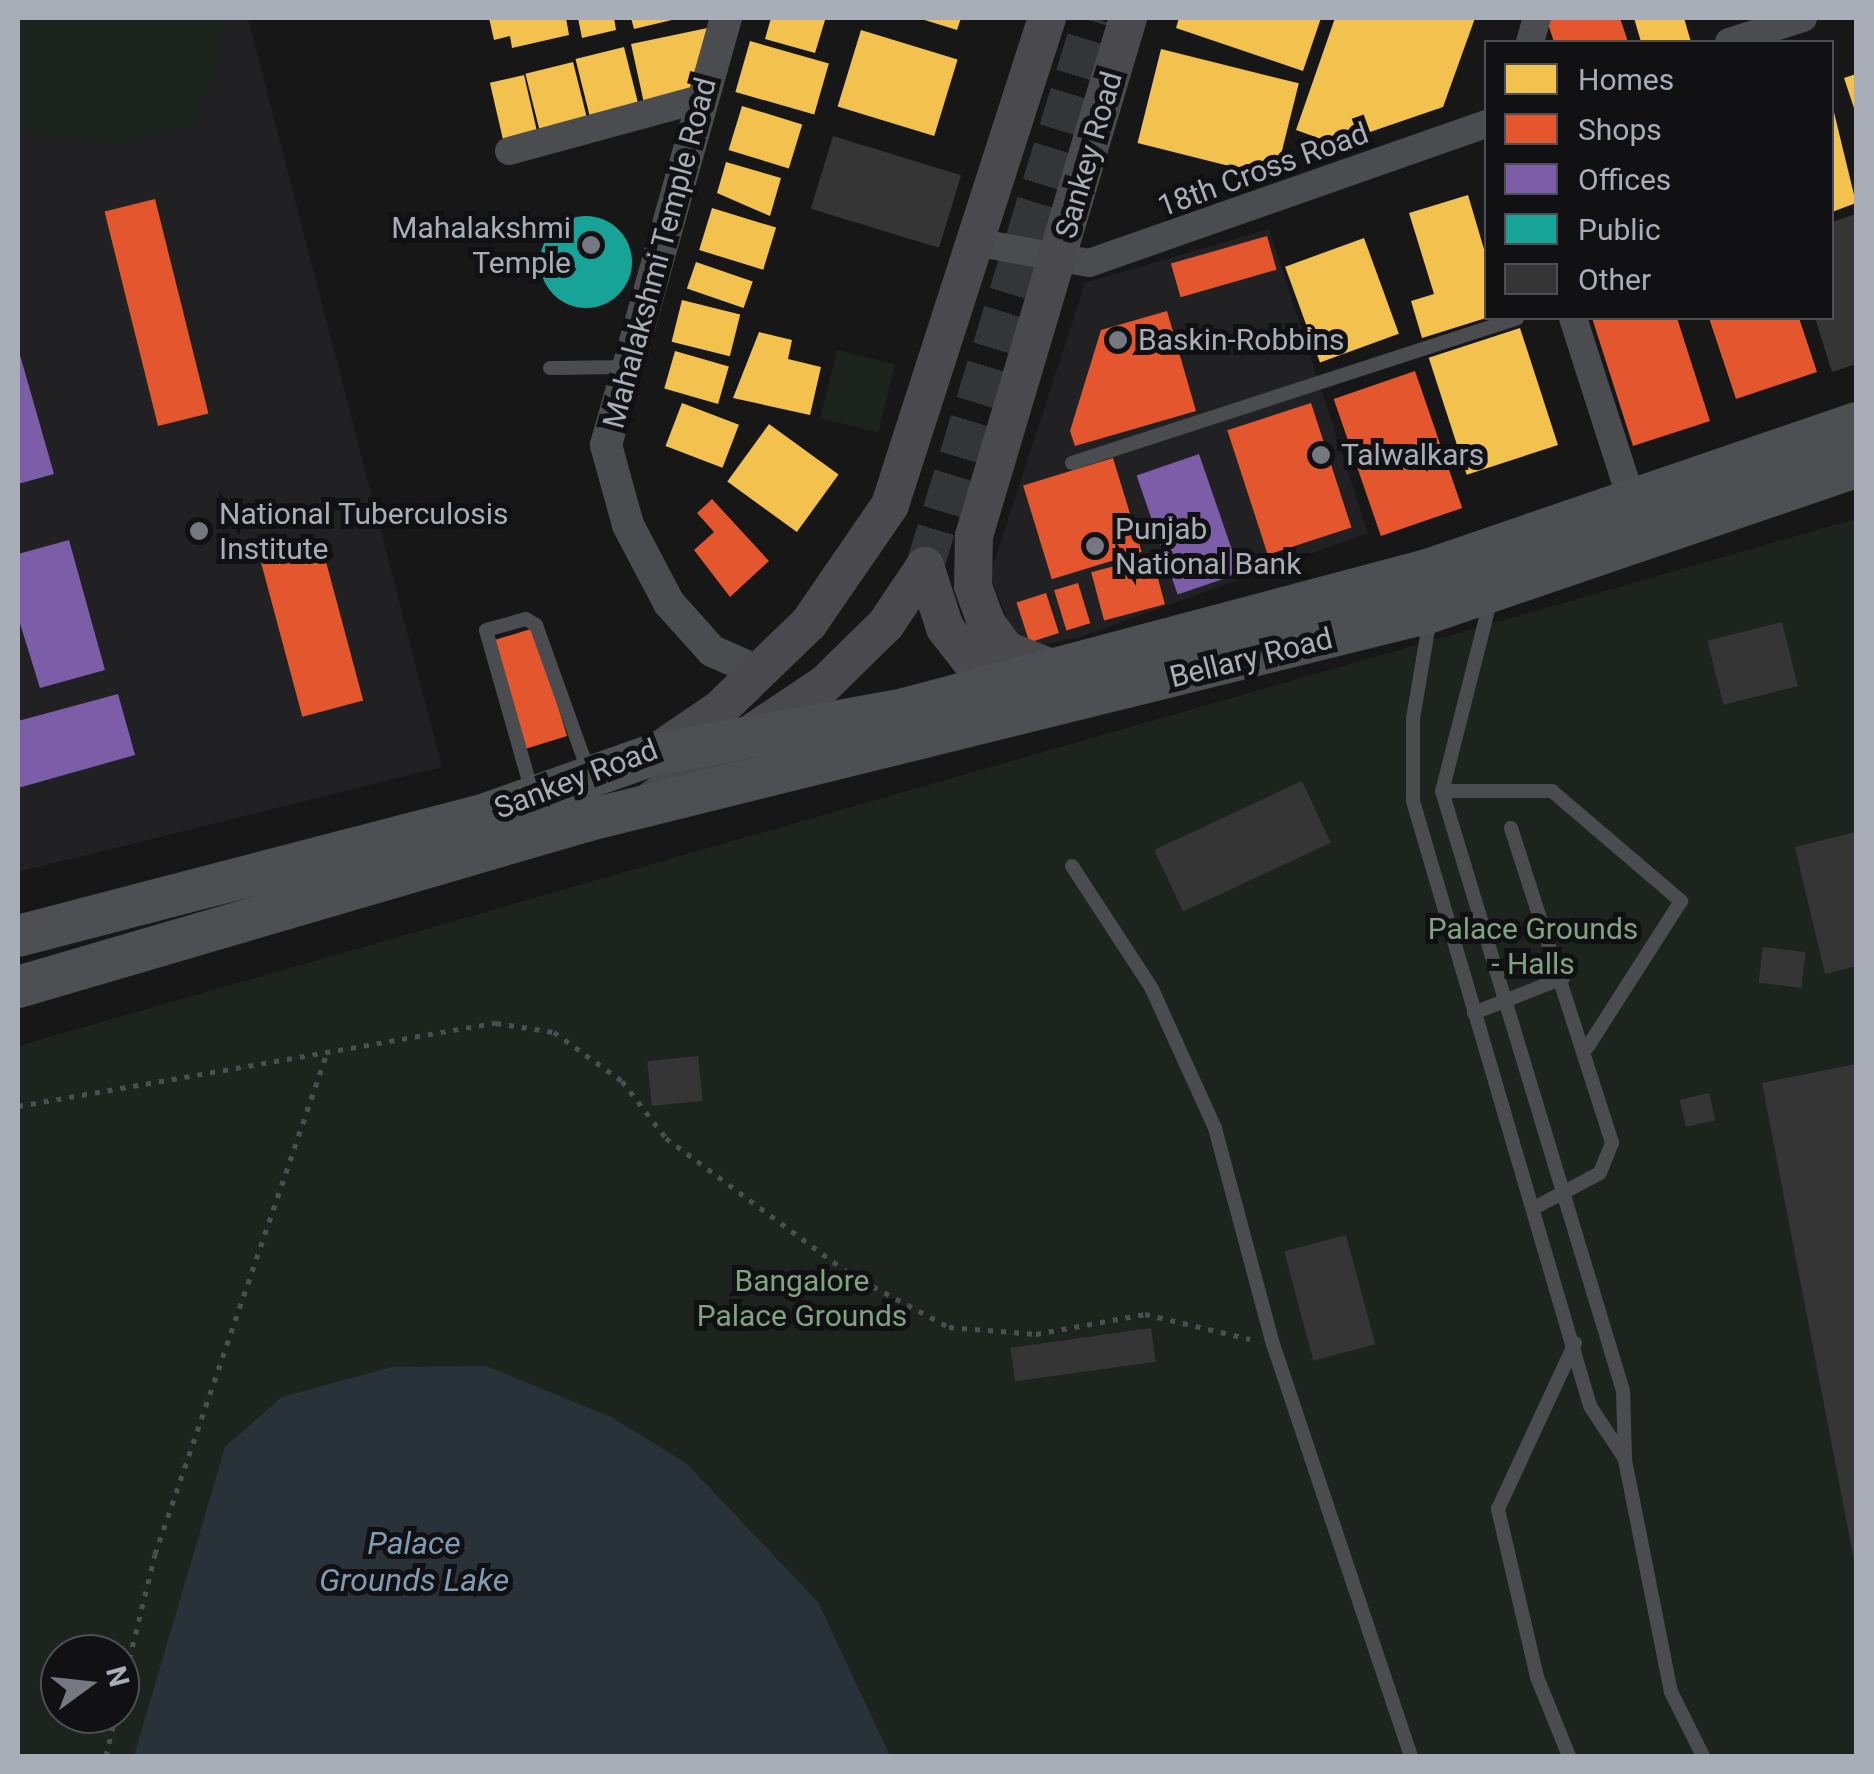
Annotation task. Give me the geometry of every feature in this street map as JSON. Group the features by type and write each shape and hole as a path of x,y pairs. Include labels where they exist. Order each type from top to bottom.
{"main road":[{"name":"Sankey Road","path":"18,936 534,797 652,756 758,671 809,623 890,505 1047,18"},
{"name":"Sankey Road","path":"1026,672 986,622 972,586 974,536 1128,18"},
{"name":"Bellary Road","path":"652,756 730,747 1427,570 1856,423"},
{"name":"Bellary Road","path":"635,811 1430,612 1856,467"},
{"path":"635,811 825,684 886,624 925,566 945,628 968,659 1026,672"},
{"name":"Sankey Road","path":"18,987 590,820 635,811"}],"street":[{"name":"Mahalakshmi Temple Road","path":"726,18 606,445 628,525 668,603 712,651 758,671"},
{"path":"1735,40 1803,18"},
{"path":"509,151 701,98"},
{"name":"18th Cross Road","path":"975,242 1090,262 1148,246 1484,125"},
{"path":"1574,320 1631,498"}],"lane":[{"path":"1072,463 1512,320"},
{"path":"550,368 628,367"},
{"path":"1492,592 1442,791 1624,1391 1625,1460 1671,1692 1703,1756"},
{"path":"1430,612 1413,719 1412,800 1576,1343 1590,1406 1625,1460"},
{"path":"534,797 486,630 526,619 536,625 591,777"},
{"path":"1442,791 1552,791 1681,902 1588,1048"},
{"path":"1511,828 1588,1048 1612,1143 1600,1172 1534,1208"},
{"path":"1072,866 1151,987 1215,1128 1273,1344 1411,1756"},
{"path":"1474,1013 1563,978"},
{"path":"1569,1756 1538,1678 1498,1509 1576,1343"}],"path":[{"path":"18,1106 496,1024 554,1032 622,1081 666,1138 850,1274 950,1327 1036,1334 1144,1314 1273,1344"},
{"path":"135,1634 155,1554 328,1050"}],"shaded area":[{"name":"National Tuberculosis Institute","path":"18,18 248,18 442,767 18,872"},
{"path":"1269,229 1368,533 1080,637 1019,650 990,575 1085,283"}],"green space":[{"path":"18,18 223,18 221,62 195,123 122,144 18,134"},
{"path":"837,350 895,365 878,432 820,418"},
{"name":"Bangalore Palace Grounds","path":"1856,519 1856,1756 18,1756 18,1046"}],"water":[{"name":"Palace Grounds Lake","path":"486,1366 611,1417 686,1463 818,1602 890,1756 134,1756 225,1447 282,1397 392,1367"}],"building: Homes":[{"path":"489,18 566,18 569,35 512,48 510,36 494,40"},
{"path":"578,18 614,18 616,30 582,38"},
{"path":"631,18 676,18 676,19 634,29"},
{"path":"771,18 825,20 815,53 765,39"},
{"path":"918,18 961,18 957,30"},
{"path":"1179,18 1321,18 1303,71 1176,28"},
{"path":"1335,18 1475,18 1443,107 1335,144 1296,130"},
{"path":"1634,18 1684,18 1690,40 1640,40"},
{"path":"717,26 692,97 645,108 631,44"},
{"path":"861,30 958,60 934,136 838,107"},
{"path":"750,41 829,64 814,115 735,92"},
{"path":"624,47 640,110 591,122 575,59"},
{"path":"1161,49 1299,83 1275,177 1138,143"},
{"path":"573,62 589,127 542,139 525,74"},
{"path":"1856,74 1856,114 1844,78"},
{"path":"524,75 538,135 504,143 490,83"},
{"path":"742,106 802,124 789,168 729,150"},
{"path":"1834,112 1856,203 1834,211"},
{"path":"726,162 781,178 770,216 717,193"},
{"path":"1468,195 1484,249 1484,319 1422,338 1411,301 1434,294 1409,213"},
{"path":"712,208 776,228 763,270 699,250"},
{"path":"1364,238 1399,334 1320,363 1285,267"},
{"path":"696,262 753,282 744,308 687,288"},
{"path":"682,300 740,315 730,356 672,342"},
{"path":"1520,328 1558,445 1467,475 1429,358"},
{"path":"759,332 792,340 788,359 821,367 810,415 733,398"},
{"path":"675,351 729,366 718,404 664,388"},
{"path":"682,403 739,425 722,468 666,446"},
{"path":"769,424 839,475 797,532 727,481"}],"building: Shops":[{"path":"1546,18 1620,18 1627,40 1553,40"},
{"path":"155,199 208,413 158,426 105,212"},
{"path":"1267,236 1277,270 1181,297 1171,264"},
{"path":"1167,311 1196,411 1075,446 1070,431 1101,330"},
{"path":"1593,320 1678,320 1710,421 1633,446"},
{"path":"1710,320 1800,320 1817,372 1736,399"},
{"path":"1415,371 1462,508 1381,536 1334,399"},
{"path":"1311,403 1351,528 1268,555 1227,430"},
{"path":"1113,458 1142,552 1052,579 1023,485"},
{"path":"712,499 769,561 730,597 694,550 714,532 697,513"},
{"path":"321,543 363,700 302,717 260,559"},
{"path":"1152,556 1165,604 1104,621 1091,572"},
{"path":"1078,583 1090,623 1066,630 1054,590"},
{"path":"1046,593 1059,633 1029,643 1017,603"},
{"path":"534,628 567,736 526,749 493,641"}],"building: Offices":[{"path":"18,348 54,474 18,484"},
{"path":"1199,454 1240,573 1178,595 1137,475"},
{"path":"69,540 105,670 40,688 18,617 18,554"},
{"path":"118,694 135,755 18,788 18,721"}],"building: Public":[{"path":"577,216 595,216 612,223 625,236 632,262 625,288 612,301 595,308 577,308 560,301 547,288 540,271 540,253 547,236 560,223"}],"building: Other":[{"path":"833,136 961,175 939,248 811,209"},
{"path":"1856,214 1856,364 1832,372 1816,320 1834,320 1834,221"},
{"path":"1782,622 1798,686 1723,705 1707,641"},
{"path":"1302,781 1331,843 1183,912 1154,850"},
{"path":"1856,832 1856,966 1825,974 1795,847"},
{"path":"1763,947 1806,952 1801,988 1759,983"},
{"path":"698,1056 703,1101 652,1106 647,1061"},
{"path":"1856,1064 1856,1565 1855,1565 1762,1083"},
{"path":"1709,1093 1715,1120 1686,1127 1680,1100"},
{"path":"1346,1235 1375,1344 1313,1361 1284,1252"},
{"path":"1151,1328 1156,1362 1015,1381 1010,1348"}],"tunnel":[{"path":"925,566 1092,18"}],"place":[{"name":"Mahalakshmi Temple","path":"591,245"},
{"name":"Baskin-Robbins","path":"1118,340"},
{"name":"Talwalkars","path":"1321,455"},
{"name":"National Tuberculosis Institute","path":"199,531"},
{"name":"Punjab National Bank","path":"1095,546"}],"park label":[{"name":"Palace Grounds - Halls","path":"1533,946"}]}
